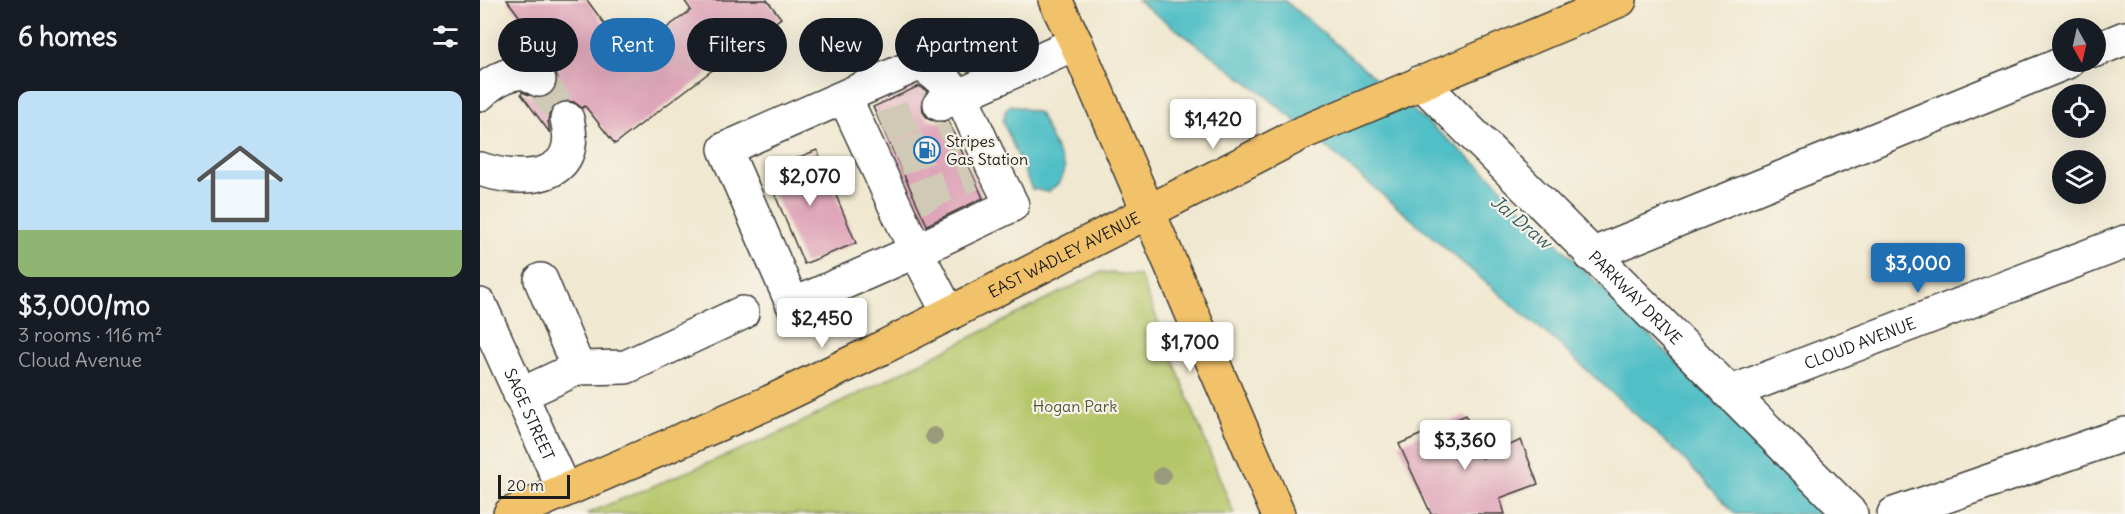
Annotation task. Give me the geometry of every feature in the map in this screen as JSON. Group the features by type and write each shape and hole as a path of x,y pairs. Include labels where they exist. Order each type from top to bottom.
{"main road":[{"path":"1055,0 1077,43 1278,514"},
{"name":"EAST WADLEY AVENUE","path":"510,514 770,402 949,314 1302,133 1620,0"}],"street":[{"path":"2106,46 2125,38"},
{"path":"950,100 1077,43"},
{"path":"921,63 950,100 982,170 1012,205 916,251 793,305 724,149 845,98 921,63"},
{"path":"1591,255 2052,68"},
{"path":"480,94 489,84 509,76 525,73 539,80"},
{"name":"PARKWAY DRIVE","path":"1420,82 1851,514"},
{"path":"845,98 873,133 905,204 916,251 949,314"},
{"path":"480,169 522,177 546,174 561,163 568,149 571,134 567,119"},
{"name":"CLOUD AVENUE","path":"1729,393 2125,242"},
{"path":"540,280 578,368"},
{"name":"SAGE STREET","path":"480,305 564,490"},
{"path":"520,395 578,368 626,367 742,313"},
{"path":"1894,514 2125,434"}],"green space":[{"name":"Hogan Park","path":"1101,272 1140,276 1234,514 586,514 780,433"}],"water":[{"name":"Jal Draw","path":"1137,0 1284,0 1487,173 1828,514 1735,514 1680,455 1554,340 1267,97"},
{"path":"1011,105 1039,113 1065,168 1060,182 1048,192 1032,189 1003,122 1006,109"}],"building":[{"path":"507,0 587,0 600,18 590,18 590,72 675,72 675,22 691,10 684,0 767,0 781,18 687,18 687,72 710,72 615,144 585,106 582,108 574,102 564,101 556,104 550,111 548,121 550,133 521,94 522,92 539,99 549,95 556,88 558,79 555,72 578,72 578,18 521,18"},
{"name":"Stripes Gas Station","path":"919,86 927,91 922,101 923,112 928,119 937,122 948,121 983,198 927,225 873,107"},
{"path":"817,150 856,243 804,264 765,171"},
{"path":"1466,415 1482,458 1521,440 1538,484 1500,498 1505,514 1431,514 1399,444"}],"tunnel":[{"path":"539,80 567,119"},
{"path":"883,129 940,104"},
{"path":"897,160 954,136"},
{"path":"916,199 972,174"}],"place":[{"name":"Stripes Gas Station","path":"927,150"}]}
